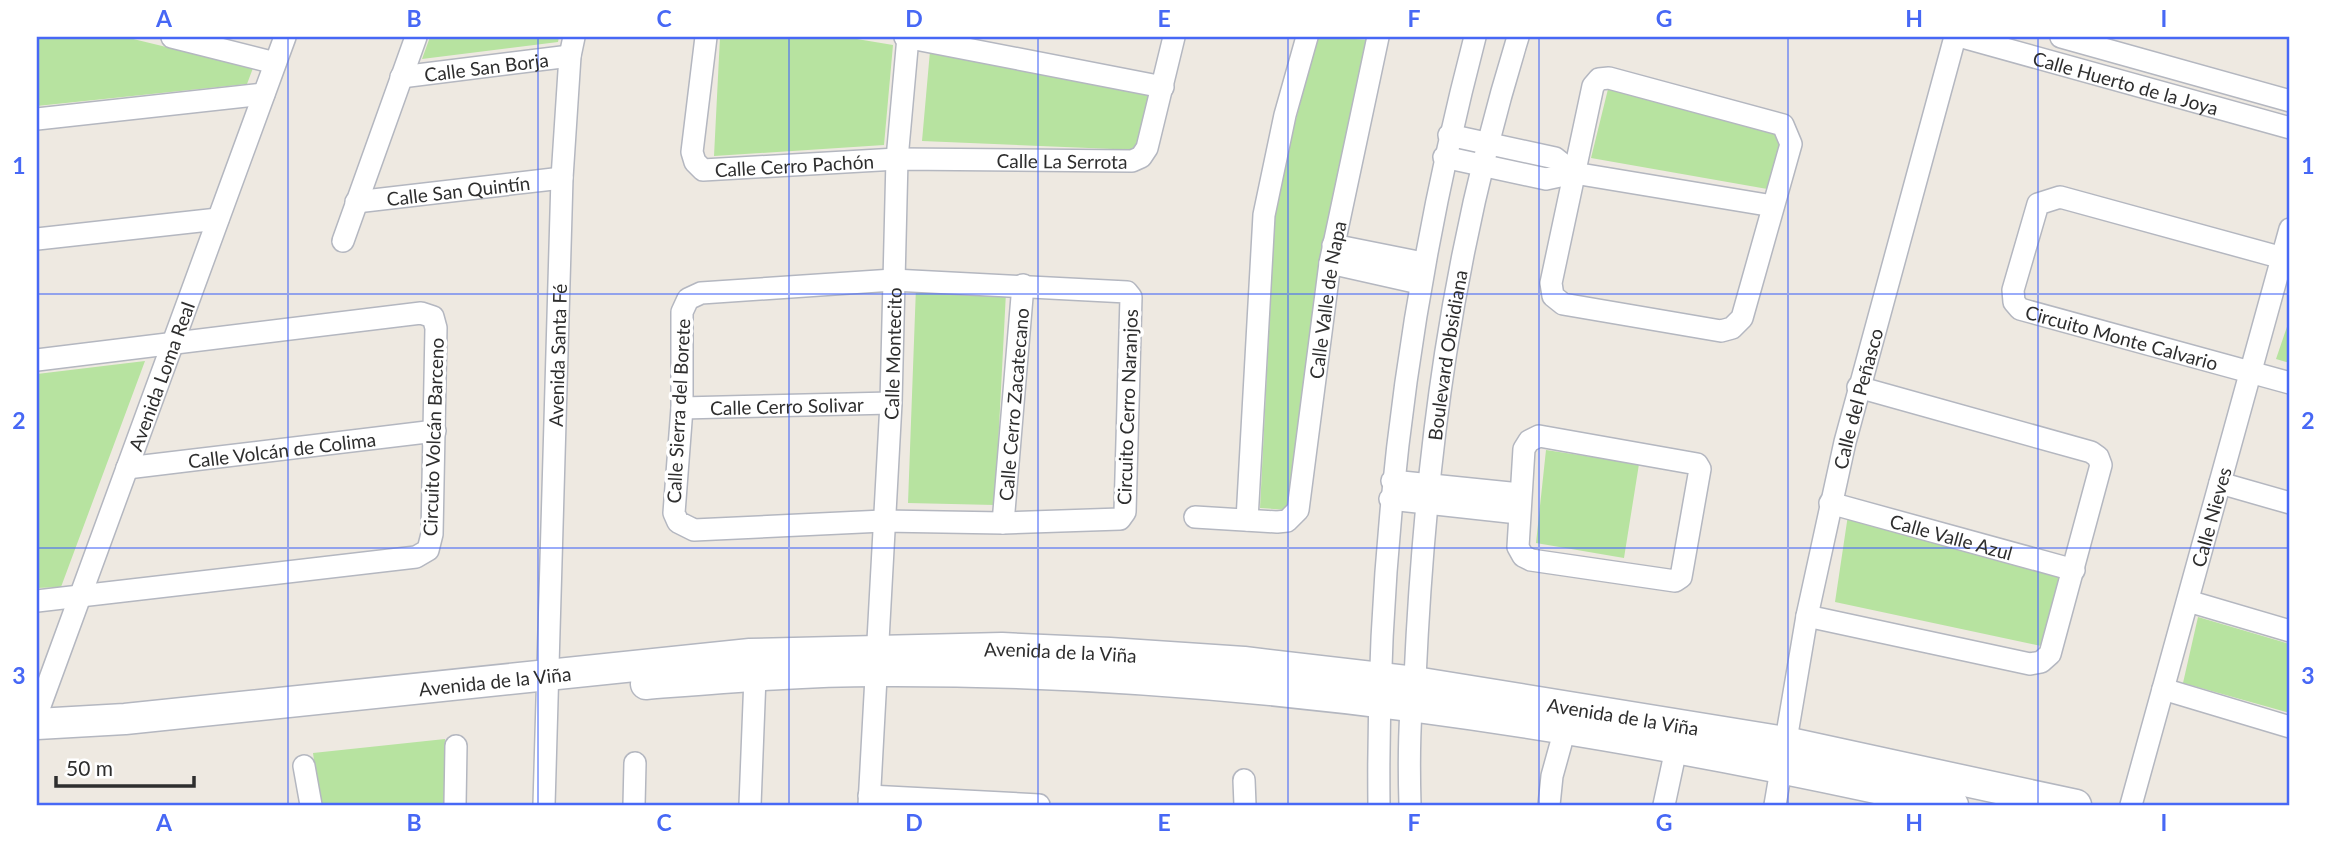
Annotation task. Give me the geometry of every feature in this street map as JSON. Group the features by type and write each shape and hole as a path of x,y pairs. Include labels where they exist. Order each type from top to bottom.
{"street":[{"path":"172,37 275,63"},
{"name":"Avenida Loma Real","path":"37,714 285,37"},
{"path":"343,242 416,37"},
{"name":"Calle Cerro Pachón","path":"706,37 692,152 695,162 703,170 897,159"},
{"path":"907,37 1163,87"},
{"name":"Calle Montecito","path":"869,801 891,403 897,159 907,37"},
{"name":"Calle La Serrota","path":"897,159 1132,161 1141,157 1147,148 1174,37"},
{"path":"1247,520 1264,215 1282,128 1307,37"},
{"name":"Calle Valle de Napa","path":"1195,517 1287,521 1298,510 1332,254 1378,37"},
{"name":"Boulevard Obsidiana","path":"1379,805 1379,690 1391,490 1421,273 1444,157 1475,37"},
{"name":"Boulevard Obsidiana","path":"1410,805 1413,694 1426,493 1449,324 1482,165 1518,37"},
{"name":"Calle del Peñasco","path":"1775,805 1807,616 1830,503 1858,387 1955,37"},
{"name":"Calle Huerto de la Joya","path":"1962,37 2290,128"},
{"path":"2061,37 2290,101"},
{"name":"Calle San Borja","path":"401,77 572,46"},
{"name":"Avenida Santa Fé","path":"544,805 562,178 572,46"},
{"path":"1609,78 1783,125 1791,144 1742,318 1732,328 1721,331 1558,301 1551,283 1574,173 1593,86 1599,79 1609,78"},
{"path":"37,119 264,94"},
{"path":"1450,135 1555,158 1574,173"},
{"path":"1444,157 1546,179 1574,173 1773,205"},
{"name":"Calle San Quintín","path":"356,202 562,178"},
{"name":"Circuito Monte Calvario","path":"2251,373 2020,309 2014,302 2013,290 2038,204 2046,199 2060,197 2286,259"},
{"path":"37,239 218,219"},
{"name":"Calle Nieves","path":"2131,805 2251,373 2286,259 2290,229"},
{"path":"1332,254 1421,273"},
{"name":"Circuito Cerro Naranjos","path":"883,522 1112,522 1120,519 1125,512 1131,297 1127,292 893,280"},
{"name":"Calle Sierra del Borete","path":"883,522 684,528 674,513 682,408 682,312 688,299 701,293 893,280"},
{"name":"Calle Cerro Zacatecano","path":"1003,523 1023,285"},
{"name":"Circuito Volcán Barceno","path":"37,601 416,556 428,550 432,534 435,431 436,328 433,317 421,313 173,341"},
{"path":"37,359 173,341"},
{"path":"2251,373 2290,383"},
{"path":"1807,616 2029,664 2041,662 2050,654 2101,465 2098,457 2091,452 1858,387"},
{"name":"Calle Cerro Solivar","path":"682,408 891,403"},
{"name":"Calle Volcán de Colima","path":"127,468 435,431"},
{"path":"1539,436 1689,460 1700,469 1685,566 1681,577 1675,581 1531,560 1522,556 1518,547 1519,504 1524,449 1529,441 1539,436"},
{"path":"2220,483 2290,503"},
{"path":"1391,490 1519,504"},
{"name":"Calle Valle Azul","path":"1830,503 2074,569"},
{"path":"2188,601 2290,631"},
{"name":"Avenida de la Viña","path":"548,683 750,654 1147,679 1379,690 1783,754 2076,805"},
{"name":"Avenida de la Viña","path":"37,724 548,683 755,677 875,661"},
{"path":"750,805 755,677"},
{"path":"2163,689 2290,727"},
{"name":"Avenida de la Viña","path":"1413,694 1565,729 1676,749 1783,754 1954,805"},
{"path":"1549,805 1552,776 1565,729"},
{"path":"454,805 456,747"},
{"path":"1664,805 1676,749"},
{"path":"634,805 635,763"},
{"path":"304,766 311,805"},
{"path":"1244,780 1245,805"},
{"path":"869,801 1039,805"}],"green space":[{"path":"37,37 125,37 253,68 247,84 37,106"},
{"path":"430,37 559,37 558,42 422,59"},
{"path":"720,37 845,37 893,45 884,145 714,156"},
{"path":"1318,37 1373,40 1288,510 1260,508 1276,194"},
{"path":"930,51 1153,93 1137,150 922,141"},
{"path":"1609,85 1786,136 1773,190 1591,158"},
{"path":"916,287 1006,292 995,505 908,503"},
{"path":"2290,318 2290,363 2276,359"},
{"path":"145,361 61,587 37,588 37,374"},
{"path":"1546,450 1639,464 1624,558 1536,543"},
{"path":"1848,515 2061,577 2041,646 1835,602"},
{"path":"2198,617 2290,644 2290,713 2183,683"},
{"path":"445,739 444,805 320,805 313,753"}]}
